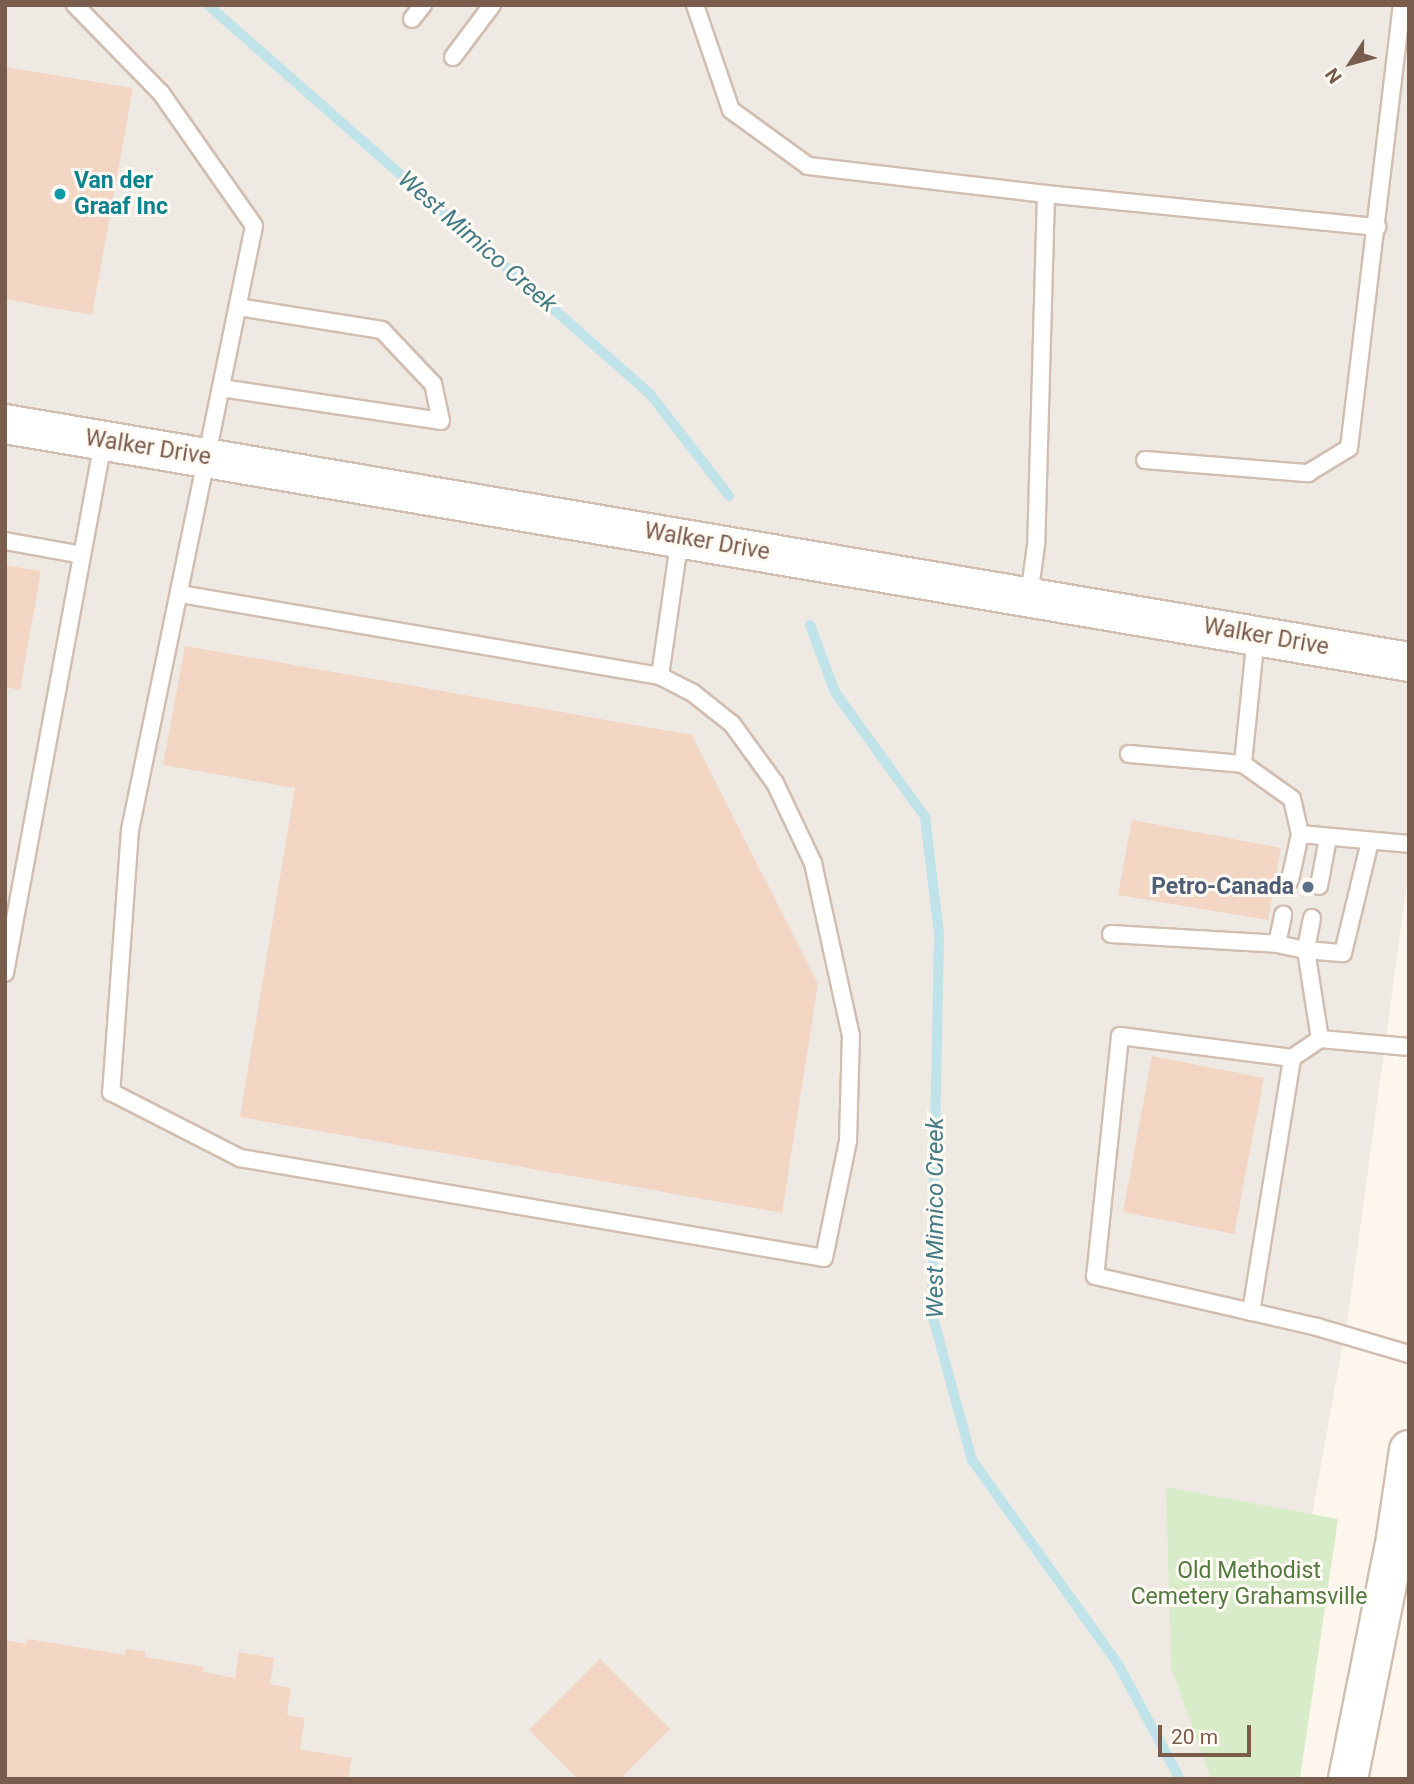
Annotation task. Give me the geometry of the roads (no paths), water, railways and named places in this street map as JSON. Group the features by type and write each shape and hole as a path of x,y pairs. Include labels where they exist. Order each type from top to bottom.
{"street":[{"name":"Walker Drive","path":"5,424 1409,662"},
{"path":"1348,1779 1396,1538 1409,1450"}],"lane":[{"path":"75,5 161,93 254,226 209,457 130,830 111,1092 240,1158 824,1258 848,1141 851,1037 813,863 775,783 733,724 693,693 660,676 180,594"},
{"path":"412,19 423,5"},
{"path":"453,57 492,5"},
{"path":"695,5 732,110 808,166 1046,194 1377,227"},
{"path":"1145,460 1308,473 1349,448 1402,5"},
{"path":"1030,597 1036,545 1046,194"},
{"path":"221,387 440,421 433,384 382,330 239,307"},
{"path":"5,973 103,442"},
{"path":"660,676 680,537"},
{"path":"5,541 82,555"},
{"path":"1243,764 1256,635"},
{"path":"1129,754 1243,764 1292,799 1300,834 1290,880"},
{"path":"1300,834 1409,844"},
{"path":"1319,886 1328,838"},
{"path":"1111,934 1276,944 1343,953 1370,841"},
{"path":"1276,944 1283,915"},
{"path":"1312,918 1306,950 1320,1039"},
{"path":"1409,1047 1320,1039 1292,1058 1121,1036 1095,1276 1317,1327 1409,1354"},
{"path":"1251,1312 1292,1058"}],"waterway":[{"name":"West Mimico Creek","path":"208,5 650,394 729,496"},
{"name":"West Mimico Creek","path":"810,625 835,692 925,817 939,934 932,1314 972,1460 1118,1664 1180,1779"}],"place":[{"name":"Van der Graaf Inc","path":"60,194"},
{"name":"Petro-Canada","path":"1308,887"}],"park label":[{"name":"Old Methodist Cemetery Grahamsville","path":"1249,1584"}]}
